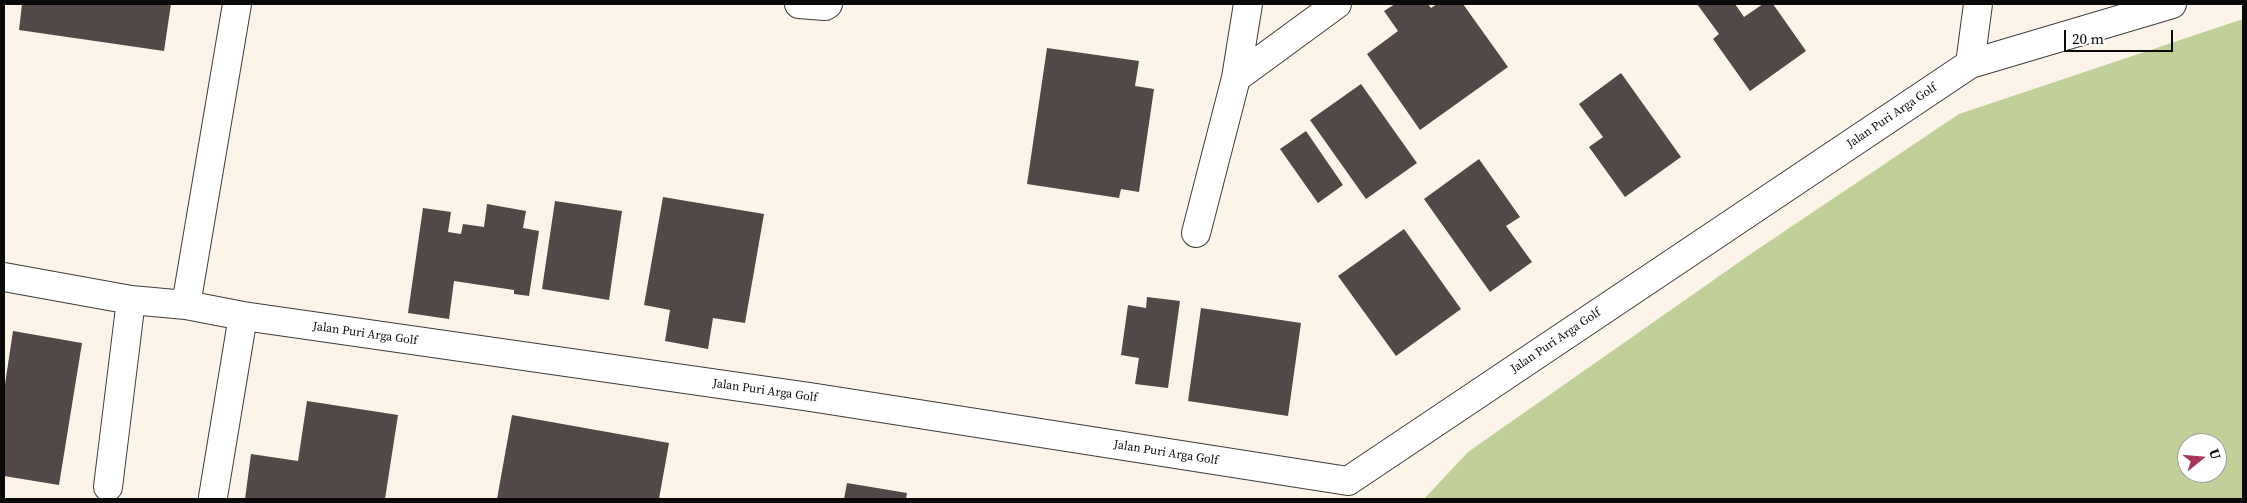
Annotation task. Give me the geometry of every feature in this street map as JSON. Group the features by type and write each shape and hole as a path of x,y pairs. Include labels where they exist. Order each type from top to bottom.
{"street":[{"path":"186,305 237,4"},
{"path":"799,4 825,6 828,4"},
{"path":"1196,233 1236,78 1248,4"},
{"path":"1236,78 1337,4"},
{"path":"1970,64 1978,4"},
{"name":"Jalan Puri Arga Golf","path":"4,277 131,300 186,305 243,316 810,397 1348,481 1970,64 2172,4"},
{"path":"108,487 131,300"},
{"path":"213,497 243,316"}],"green space":[{"path":"2243,19 2243,499 1424,499 1468,452 1755,251 1959,114"}],"building":[{"path":"22,4 171,4 164,51 19,30"},
{"path":"1395,4 1428,4 1431,8 1437,4 1463,4 1508,67 1420,130 1367,54 1398,31 1384,11"},
{"path":"1697,4 1735,4 1744,17 1763,4 1773,4 1806,51 1750,91 1713,39 1719,34"},
{"path":"1047,48 1139,61 1135,86 1154,89 1139,192 1121,189 1119,198 1027,184"},
{"path":"1621,73 1681,157 1625,197 1589,147 1603,137 1579,104"},
{"path":"1361,84 1417,163 1366,199 1310,120"},
{"path":"1306,131 1343,185 1318,203 1280,149"},
{"path":"1479,159 1520,217 1506,226 1532,262 1490,292 1424,199"},
{"path":"663,197 764,214 745,323 713,318 708,349 665,341 670,310 644,305"},
{"path":"555,201 622,211 609,300 542,289"},
{"path":"487,204 526,211 523,228 539,231 529,296 514,294 514,290 454,281 449,319 408,313 423,208 451,212 448,232 461,234 463,224 484,227"},
{"path":"1404,229 1461,309 1396,356 1338,276"},
{"path":"1147,297 1180,301 1168,388 1135,384 1139,358 1121,355 1128,305 1146,308"},
{"path":"1201,308 1301,323 1288,416 1188,401"},
{"path":"13,331 82,343 59,485 4,476 4,391"},
{"path":"307,401 398,415 385,499 245,499 251,454 298,461"},
{"path":"512,415 669,443 659,499 497,499"},
{"path":"847,483 907,493 906,499 844,499"}]}
